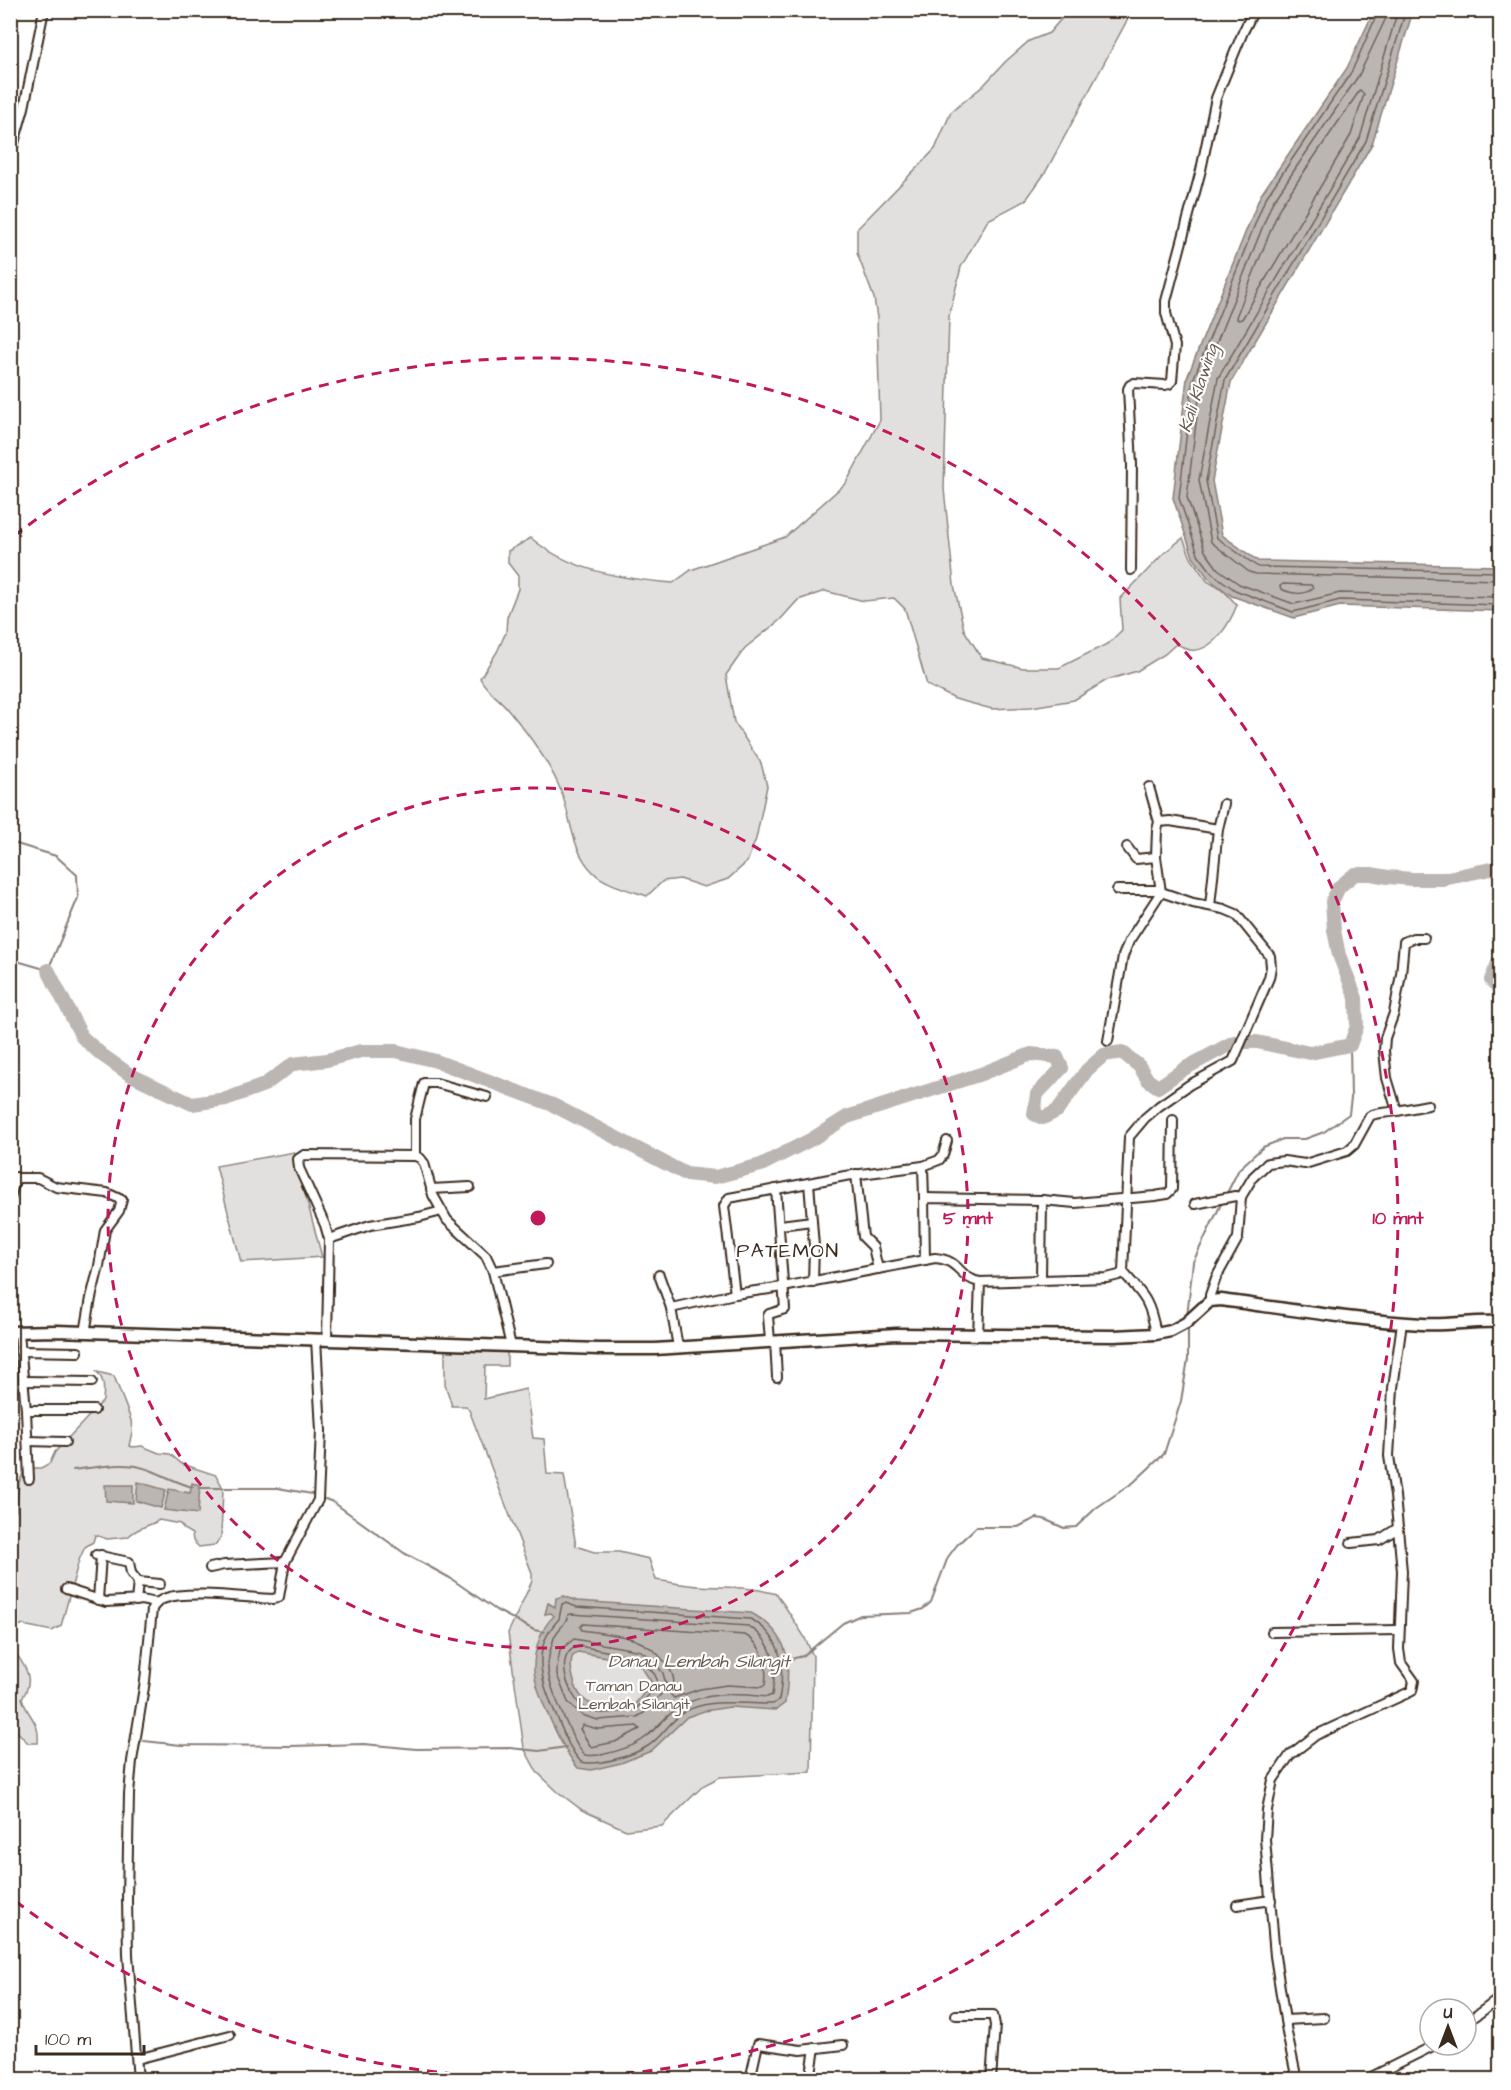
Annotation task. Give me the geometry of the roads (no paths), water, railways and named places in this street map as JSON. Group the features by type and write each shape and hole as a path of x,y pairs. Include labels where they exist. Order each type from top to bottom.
{"street":[{"path":"10,157 24,108 44,10"},
{"path":"568,10 588,10"},
{"path":"1131,570 1132,465 1128,387 1134,383 1167,385 1172,381 1175,346 1166,314 1166,301 1201,170 1216,98 1254,10"},
{"path":"1108,1041 1126,949 1161,891 1156,857 1159,822 1149,787"},
{"path":"1210,906 1218,829 1224,804"},
{"path":"1159,822 1170,820 1218,829"},
{"path":"1127,847 1136,859 1156,857"},
{"path":"1117,890 1161,891 1236,914 1270,956 1271,967 1269,978 1233,1061 1181,1090 1144,1118 1131,1132 1123,1272 1149,1304 1156,1334"},
{"path":"1397,1111 1388,1078 1384,1052 1385,1038 1394,1013 1404,942 1407,939 1424,938"},
{"path":"415,1156 415,1119 424,1083 436,1083 487,1096"},
{"path":"1210,1301 1216,1278 1238,1238 1241,1197 1248,1183 1264,1165 1278,1161 1305,1164 1347,1151 1354,1145 1370,1116 1374,1113 1384,1114 1428,1105"},
{"path":"924,1198 1042,1200 1075,1203 1163,1195 1170,1192 1173,1120"},
{"path":"735,1294 725,1212 726,1201 729,1198 856,1174 923,1166 939,1160 944,1155 947,1141"},
{"path":"138,2079 128,1955 129,1794 145,1681 152,1609 156,1603 166,1597 195,1595 277,1599 285,1562 318,1500 322,1339 329,1239 326,1225 299,1168 298,1159 304,1155 415,1156 420,1158 424,1163 431,1189 447,1220 486,1256 493,1271 511,1346"},
{"path":"923,1166 925,1260"},
{"path":"856,1174 863,1237 873,1247 878,1269"},
{"path":"10,1198 13,1178 38,1178 56,1187 107,1193 122,1200 119,1211 105,1230 86,1333"},
{"path":"809,1183 814,1246 813,1282"},
{"path":"431,1189 470,1187"},
{"path":"776,1189 785,1309 768,1316 777,1377"},
{"path":"1196,1204 1235,1196 1241,1197"},
{"path":"1041,1279 1042,1200"},
{"path":"329,1239 370,1225 442,1211"},
{"path":"780,1225 812,1221"},
{"path":"671,1308 735,1294 813,1282 935,1258 950,1261 967,1278 980,1282 1107,1278 1123,1272"},
{"path":"493,1271 546,1264"},
{"path":"659,1275 671,1308 678,1347"},
{"path":"978,1335 980,1282"},
{"path":"29,1479 26,1410 20,1351 15,1332 322,1339 598,1349 678,1347 897,1334 1114,1336 1156,1334 1179,1327 1210,1301 1221,1300 1402,1323 1443,1325 1465,1322 1500,1322"},
{"path":"1297,2079 1275,1956 1265,1839 1267,1810 1273,1780 1290,1755 1316,1735 1412,1691 1414,1681 1401,1664 1399,1629 1402,1571 1389,1441 1402,1323"},
{"path":"20,1351 78,1352"},
{"path":"23,1382 92,1382"},
{"path":"26,1410 93,1410"},
{"path":"28,1441 64,1442"},
{"path":"1351,1543 1379,1540 1398,1528"},
{"path":"98,1600 99,1555 129,1562 131,1573 138,1582 136,1601"},
{"path":"210,1568 224,1565 285,1562"},
{"path":"138,1582 160,1584"},
{"path":"66,1589 111,1603 136,1601 156,1603"},
{"path":"1272,1632 1399,1629"},
{"path":"1237,1905 1271,1900"},
{"path":"1478,2014 1500,1998"},
{"path":"956,2015 993,2015 995,2025 991,2079"},
{"path":"1285,2020 1324,2018"},
{"path":"137,2059 230,2035"},
{"path":"750,2079 758,2044 801,2050 843,2045"},
{"path":"810,2079 815,2048"},
{"path":"1365,2079 1418,2053"}],"water":[{"name":"Kali Klawing","path":"1374,11 1413,11 1372,144 1231,382 1212,481 1222,535 1258,561 1500,566 1500,611 1340,606 1294,618 1232,596 1209,579 1193,557 1173,498 1187,378 1260,196 1347,68"},
{"path":"138,1482 166,1490 161,1508 136,1501"},
{"path":"192,1483 200,1485 198,1514 164,1510 169,1489 190,1493"},
{"path":"105,1485 133,1485 133,1503 106,1501"},
{"name":"Danau Lembah Silangit","path":"564,1596 577,1601 751,1613 774,1630 781,1640 788,1675 785,1703 776,1710 730,1707 704,1711 687,1717 651,1751 621,1763 591,1770 578,1768 551,1721 534,1671 539,1641 545,1627 554,1616 551,1613 545,1614 548,1603 555,1607 556,1598","holes":["578,1652 634,1662 642,1668 652,1683 635,1704 616,1707 599,1706 585,1700 579,1694 571,1661"]}],"waterway":[{"path":"10,842 56,856 77,875 78,898 48,970 10,959"},
{"path":"48,970 82,1037 129,1074 192,1104 226,1099 264,1085 293,1064 327,1060 361,1051 396,1051 436,1061 553,1105 686,1174 715,1177 761,1165 812,1139 847,1117 981,1074 1031,1054 1057,1057 1062,1068 1037,1094 1034,1114 1043,1118 1057,1111 1087,1070 1104,1055 1122,1052 1139,1066 1148,1080 1158,1087 1184,1069 1234,1042 1257,1042 1310,1053 1350,1045 1357,1026 1356,998 1339,955 1334,930 1332,902 1339,887 1355,874 1443,879 1500,867"},
{"path":"1500,961 1491,980 1500,990"},
{"path":"1226,1195 1239,1169 1263,1147 1283,1139 1305,1139 1324,1132 1349,1114 1350,1045"},
{"path":"1187,1316 1193,1262 1223,1200"},
{"path":"787,1660 803,1656 843,1623 861,1615 911,1613 923,1609 931,1602 948,1557 976,1527 1018,1527 1036,1518 1064,1528 1076,1527 1096,1508 1134,1482 1164,1454 1181,1401 1188,1359 1188,1327"},
{"path":"73,1470 132,1466 147,1469 193,1487"},
{"path":"199,1488 278,1488 312,1494"},
{"path":"325,1499 333,1502 404,1553 450,1578 496,1610 534,1630 544,1632"},
{"path":"144,1741 181,1745 364,1744 416,1749 510,1748 539,1751 566,1747"}],"district":[{"name":"PATEMON","path":"788,1250"}],"park label":[{"name":"Taman Danau Lembah Silangit","path":"634,1694"}]}
